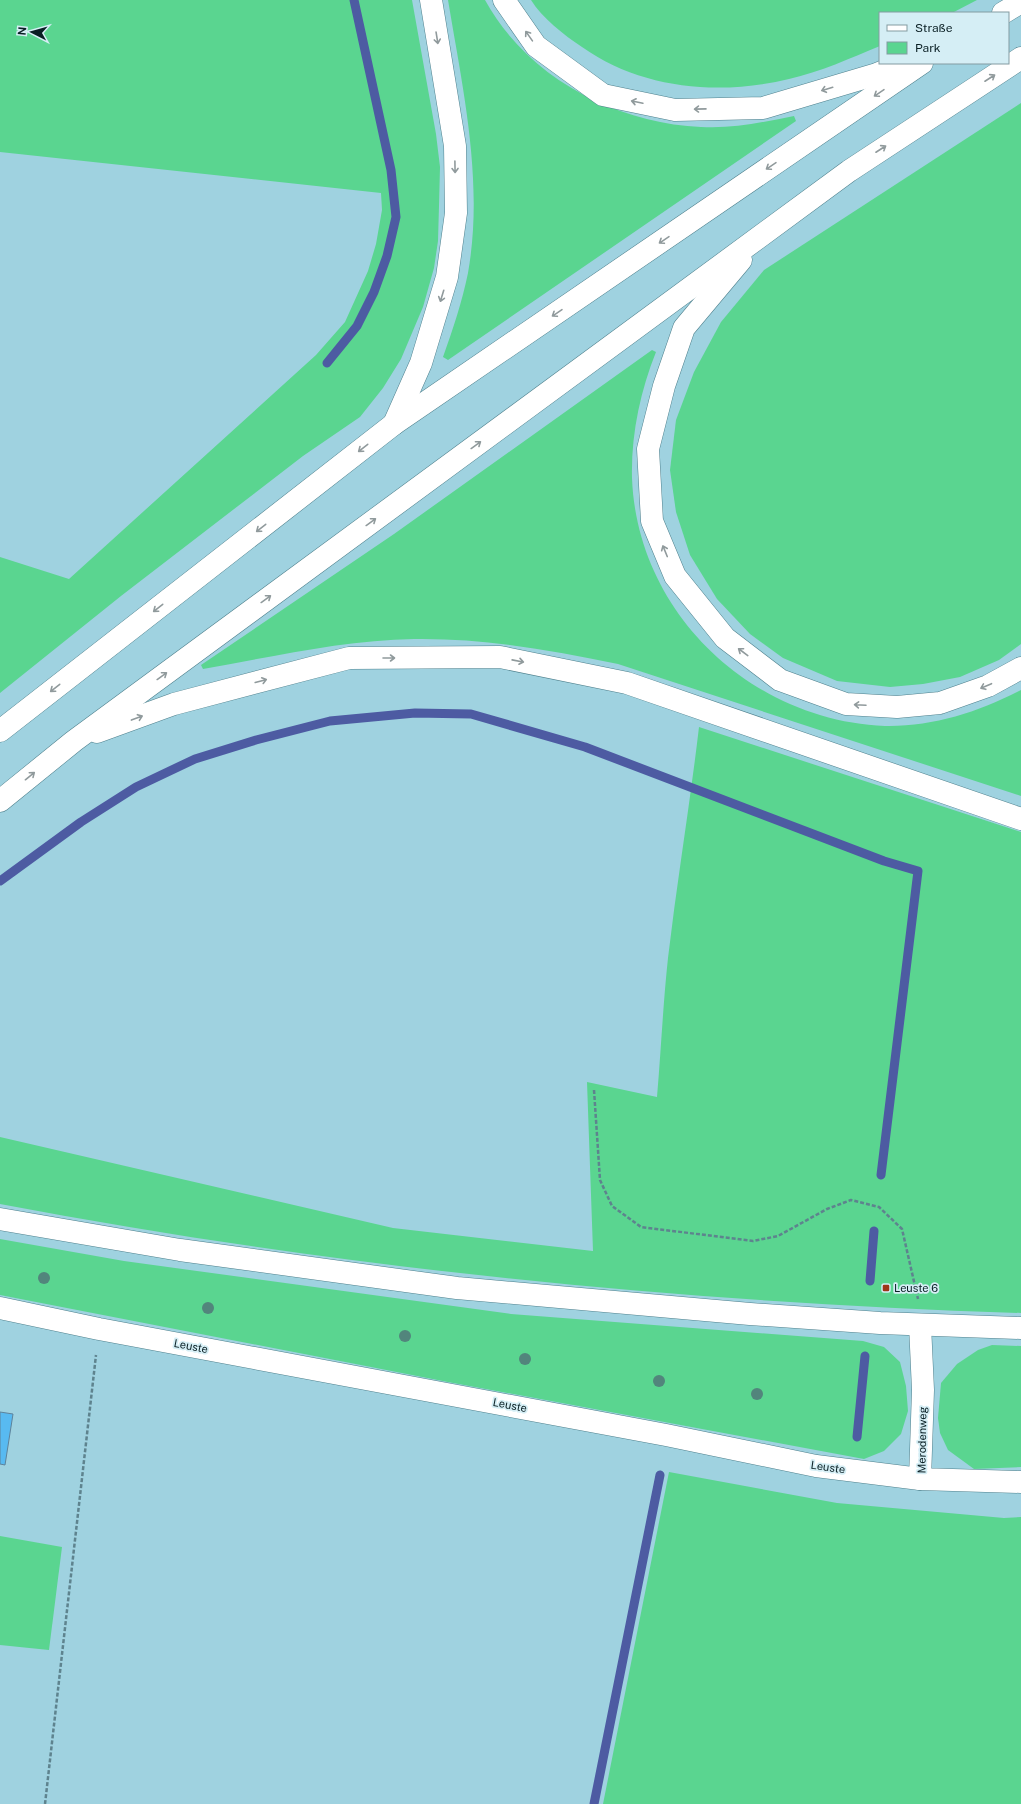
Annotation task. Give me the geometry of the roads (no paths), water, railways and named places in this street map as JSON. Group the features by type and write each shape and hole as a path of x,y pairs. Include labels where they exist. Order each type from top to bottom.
{"main road":[{"path":"394,424 421,363 447,277 456,213 455,146 431,0"},
{"path":"504,0 536,46 603,95 675,110 763,108 877,74 902,64"},
{"path":"1005,12 1021,2"},
{"path":"0,801 74,740 849,171 1021,58"},
{"path":"0,731 394,424 921,64"},
{"path":"849,171 741,260 684,328 664,386 648,449 652,521 674,576 684,589 724,638 780,680 846,704 896,707 940,703 988,686 1021,668"},
{"path":"74,740 174,704 349,658 500,657 627,683 1021,819"},
{"path":"0,1219 180,1250 457,1288 750,1314 920,1325 1021,1328"},
{"name":"Leuste","path":"0,1308 99,1329 659,1433 816,1466 920,1479"},
{"name":"Merodenweg","path":"920,1325 923,1390 920,1479 1021,1482"}],"waterway":[{"path":"327,363 357,326 374,292 387,256 396,217 391,170 354,0"},
{"path":"0,881 81,822 136,787 195,759 256,740 330,721 415,713 471,714 585,747 884,861 918,871 881,1175"},
{"path":"870,1281 874,1231"},
{"path":"857,1437 865,1356"},
{"path":"594,1804 660,1475"}],"place":[{"name":"Leuste 6","path":"886,1288"}]}
